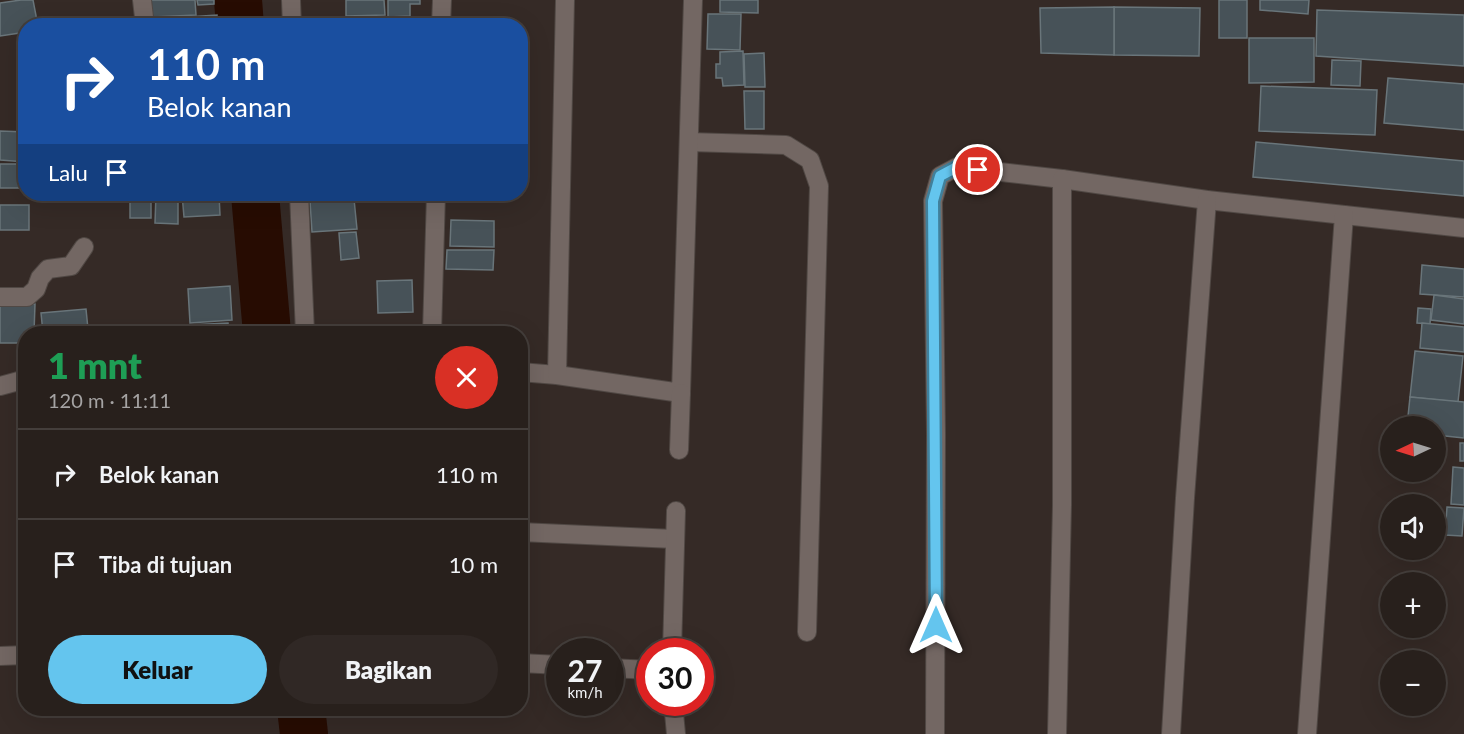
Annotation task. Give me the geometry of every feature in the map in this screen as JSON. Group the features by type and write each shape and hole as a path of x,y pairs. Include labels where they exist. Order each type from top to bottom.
{"street":[{"path":"142,0 144,18"},
{"path":"291,0 292,18"},
{"path":"441,18 442,0"},
{"path":"557,375 565,0"},
{"path":"679,450 693,0"},
{"path":"689,142 786,145 810,160 819,186 807,632"},
{"path":"935,734 936,435 933,201 940,176 957,167 1062,179 1207,200 1464,228"},
{"path":"1057,734 1062,505 1062,179"},
{"path":"1171,734 1207,200"},
{"path":"299,201 305,326"},
{"path":"432,326 436,201"},
{"path":"1306,734 1344,215"},
{"path":"0,297 27,297 36,290 40,278 48,268 71,266 84,247"},
{"path":"528,373 681,393"},
{"path":"0,386 18,381"},
{"path":"672,638 676,511"},
{"path":"528,532 674,539"},
{"path":"0,656 18,655"},
{"path":"528,663 546,664"},
{"path":"674,716 676,734"}],"building":[{"path":"33,0 36,18 18,18 18,33 0,36 0,3"},
{"path":"151,0 195,0 196,15 152,17"},
{"path":"197,0 214,0 214,4 198,5"},
{"path":"346,0 384,0 385,15 346,16"},
{"path":"388,0 420,0 420,4 410,4 410,16 388,17"},
{"path":"720,0 758,0 758,13 720,12"},
{"path":"1219,0 1247,0 1247,38 1219,38"},
{"path":"1260,0 1309,0 1308,14 1260,10"},
{"path":"1114,7 1200,8 1199,56 1114,55"},
{"path":"1114,7 1114,55 1041,53 1040,8"},
{"path":"1317,10 1464,15 1464,66 1316,56"},
{"path":"708,14 741,14 740,50 707,49"},
{"path":"217,15 217,18 171,18"},
{"path":"1249,38 1314,38 1314,82 1249,83"},
{"path":"743,51 744,85 723,86 722,78 716,78 716,64 720,64 720,52"},
{"path":"764,53 765,87 745,87 744,54"},
{"path":"1332,60 1361,61 1360,86 1331,85"},
{"path":"1388,78 1464,84 1464,130 1384,123"},
{"path":"1261,86 1377,90 1375,135 1259,131"},
{"path":"744,91 764,91 764,129 745,129"},
{"path":"0,131 18,132 18,161 0,160"},
{"path":"1256,142 1464,161 1464,196 1253,177"},
{"path":"0,164 18,164 18,188 0,188"},
{"path":"130,201 151,201 151,218 130,218"},
{"path":"156,201 178,201 178,224 155,223"},
{"path":"183,201 219,201 220,215 184,217"},
{"path":"310,201 354,201 357,229 312,232"},
{"path":"0,205 29,205 29,230 0,230"},
{"path":"451,220 494,221 494,247 450,246"},
{"path":"356,232 359,258 341,260 339,233"},
{"path":"447,250 494,250 493,270 446,269"},
{"path":"1422,265 1464,269 1464,297 1420,294"},
{"path":"412,280 413,312 378,313 377,281"},
{"path":"230,286 232,320 190,323 188,289"},
{"path":"1434,295 1464,299 1464,324 1431,320"},
{"path":"0,303 35,304 34,326 18,326 18,343 0,343"},
{"path":"1418,308 1431,309 1430,324 1417,323"},
{"path":"86,309 88,326 42,326 41,313"},
{"path":"228,323 228,326 190,326"},
{"path":"1422,323 1464,327 1464,352 1420,348"},
{"path":"1415,351 1463,356 1458,402 1410,397"},
{"path":"1410,397 1464,402 1464,438 1446,436 1446,416 1408,416"},
{"path":"1460,443 1464,443 1464,461 1460,461"},
{"path":"1453,467 1464,468 1464,505 1451,504"},
{"path":"1447,507 1464,508 1462,536 1446,535"}],"waterway":[{"path":"238,0 239,18"},
{"path":"256,201 266,326"},
{"path":"302,716 304,734"}],"route":[{"path":"936,625 933,201 940,176 957,167 978,170"}]}
